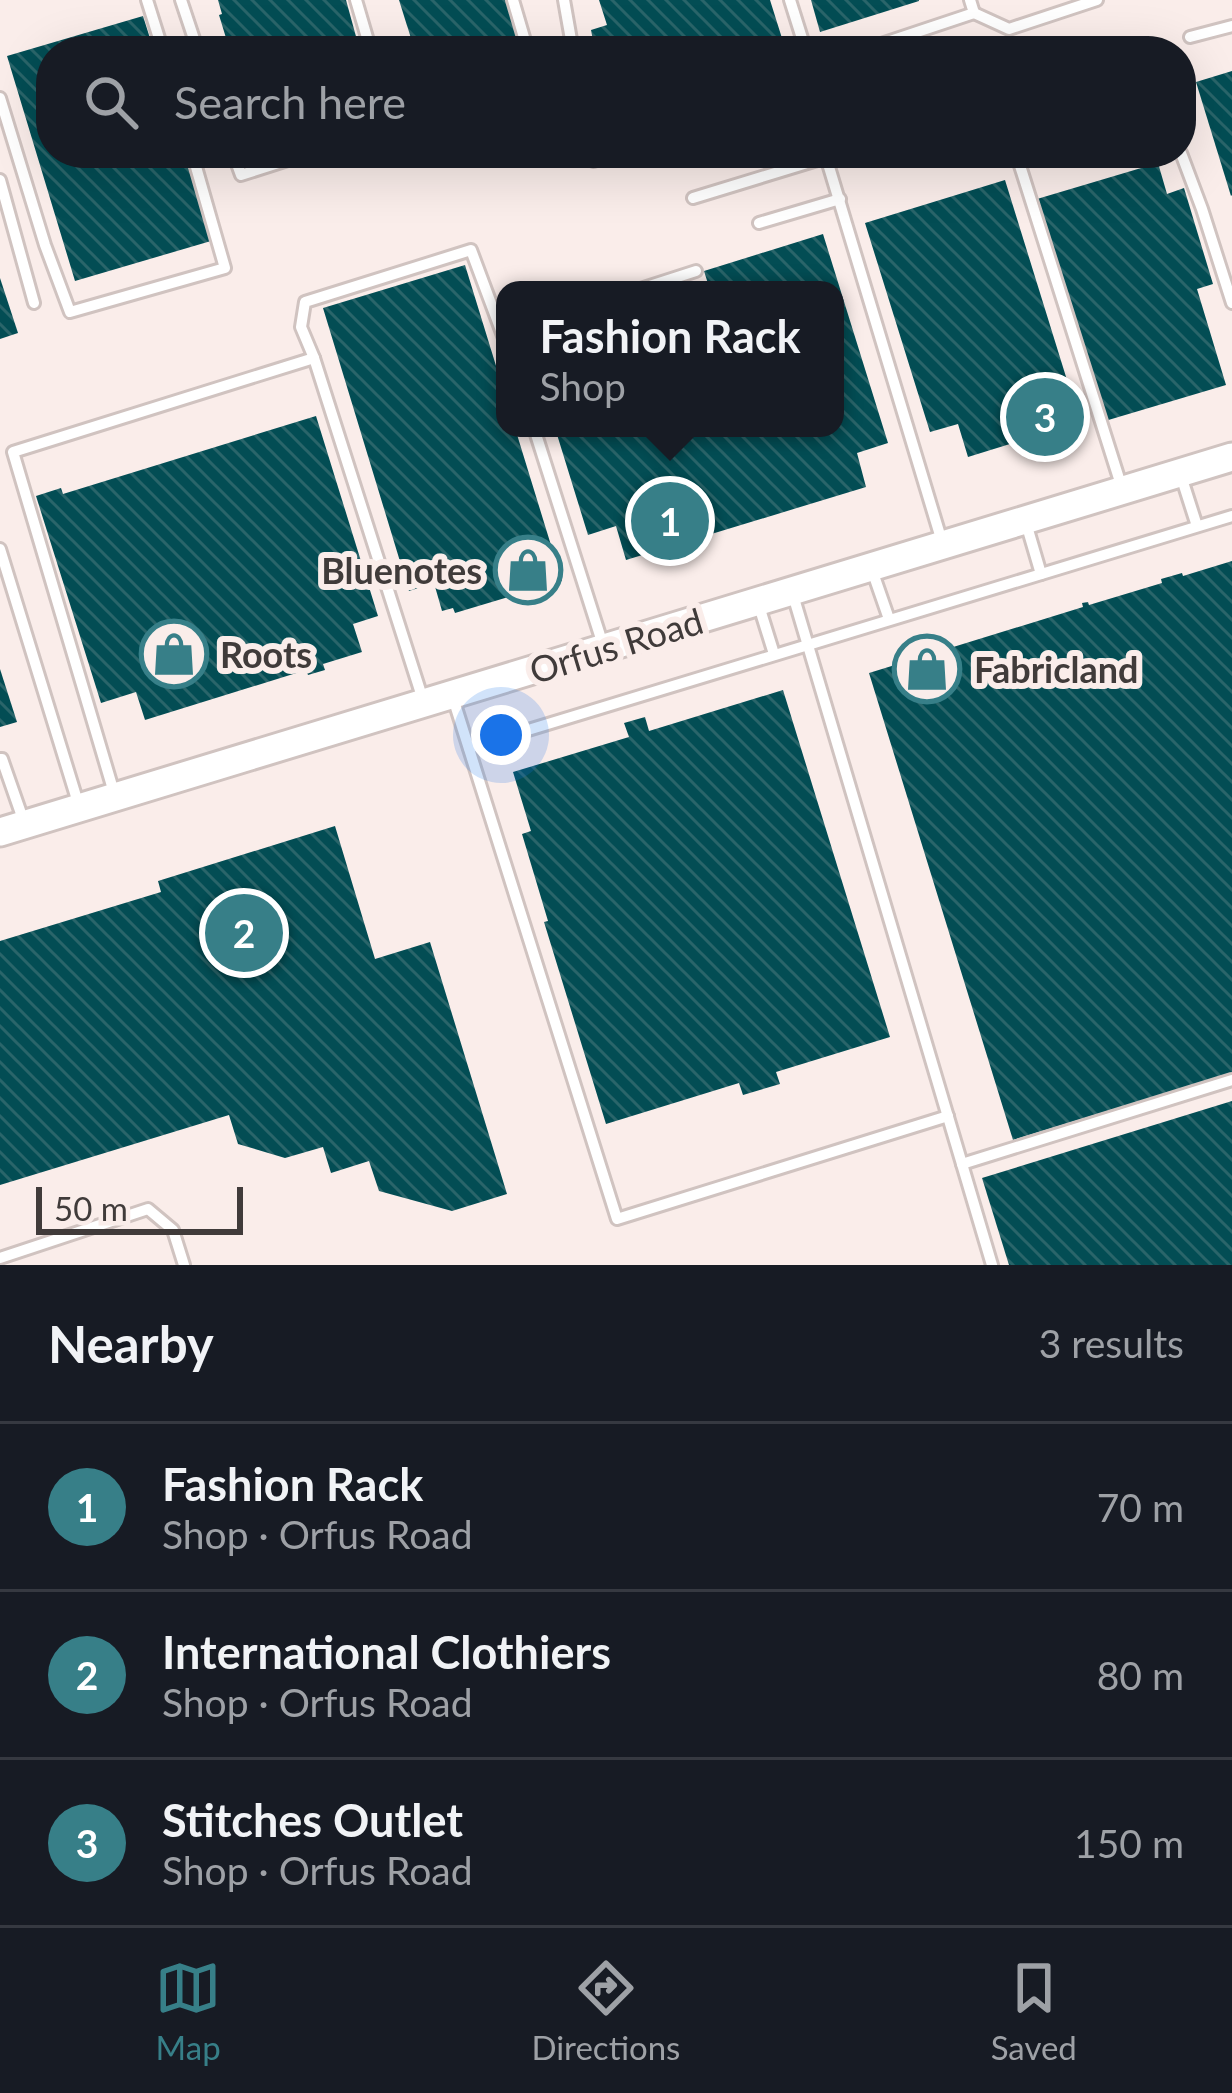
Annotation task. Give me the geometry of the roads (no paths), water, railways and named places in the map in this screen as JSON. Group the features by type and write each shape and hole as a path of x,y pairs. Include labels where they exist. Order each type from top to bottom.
{"street":[{"name":"Orfus Road","path":"13,828 1232,457"}],"lane":[{"path":"147,0 158,36"},
{"path":"181,0 193,36"},
{"path":"356,0 367,36"},
{"path":"513,0 524,36"},
{"path":"564,0 570,36"},
{"path":"790,0 801,36"},
{"path":"898,36 972,7 1009,29 1097,0"},
{"path":"1196,36 1232,26"},
{"path":"0,98 70,312 225,268 196,168"},
{"path":"238,168 241,175 263,168"},
{"path":"693,198 793,168"},
{"path":"829,168 943,545"},
{"path":"1021,168 1123,491"},
{"path":"1186,168 1232,303"},
{"path":"0,180 34,303"},
{"path":"759,223 840,199"},
{"path":"424,703 301,327 304,302 471,250 496,315"},
{"path":"665,281 696,271"},
{"path":"115,797 13,452 314,358"},
{"path":"537,437 604,648"},
{"path":"1180,473 1197,526"},
{"path":"469,748 1232,516"},
{"path":"1025,520 1041,574"},
{"path":"0,549 80,809"},
{"path":"871,567 889,620"},
{"path":"791,591 992,1265"},
{"path":"757,602 774,654"},
{"path":"452,694 617,1220 948,1116"},
{"path":"0,759 13,828"},
{"path":"962,1164 1232,1080"},
{"path":"0,1258 148,1209 173,1230 184,1265"}],"place":[{"name":"Stitches Outlet","path":"1045,417"},
{"name":"Fashion Rack","path":"670,521"},
{"name":"Bluenotes","path":"528,570"},
{"name":"Roots","path":"174,654"},
{"name":"Fabricland","path":"927,669"},
{"name":"International Clothiers","path":"244,933"}]}
